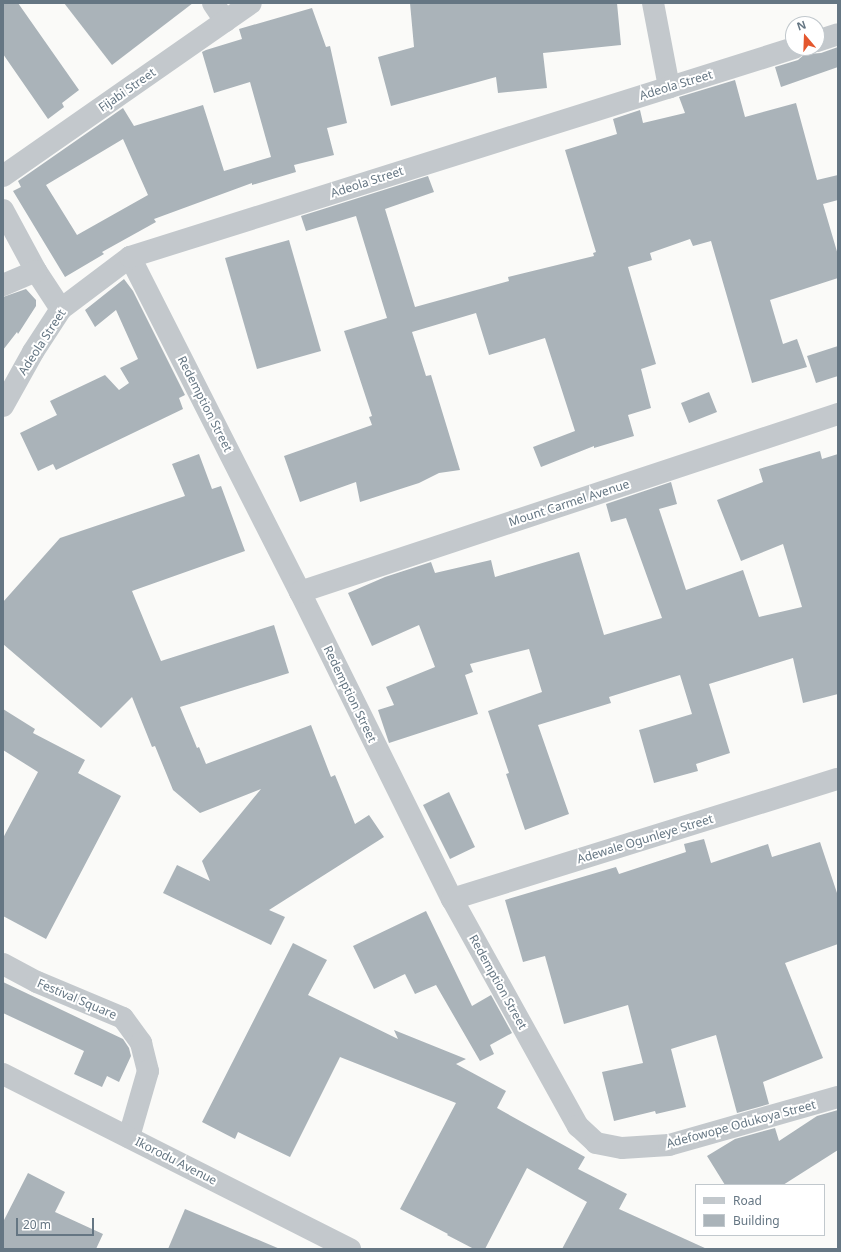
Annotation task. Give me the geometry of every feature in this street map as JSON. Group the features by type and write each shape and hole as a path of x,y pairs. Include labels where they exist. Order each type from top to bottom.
{"street":[{"path":"213,3 225,21"},
{"name":"Fijabi Street","path":"3,176 251,3"},
{"path":"653,3 669,87"},
{"path":"825,38 838,34"},
{"name":"Adeola Street","path":"3,406 33,352 61,309 130,257 785,51"},
{"path":"3,210 36,271 61,309"},
{"name":"Redemption Street","path":"130,257 300,592 452,899 578,1126"},
{"path":"3,285 36,271"},
{"name":"Mount Carmel Avenue","path":"300,592 838,414"},
{"name":"Adewale Ogunleye Street","path":"452,899 838,779"},
{"name":"Festival Square","path":"3,964 37,982 123,1018 141,1043 148,1071 129,1137"},
{"name":"Ikorodu Avenue","path":"3,1074 349,1249"},
{"name":"Adefowope Odukoya Street","path":"578,1126 596,1143 622,1148 669,1145 838,1097"}],"building":[{"path":"3,3 18,3 79,90 62,103 64,107 48,119 3,54"},
{"path":"64,3 193,3 112,65"},
{"path":"410,3 617,3 621,45 543,53 547,88 498,93 496,77 391,106 378,57 414,47"},
{"path":"312,8 326,47 330,46 347,123 327,128 334,155 294,165 296,172 252,185 252,183 154,219 156,222 102,252 104,254 65,277 13,191 21,187 18,181 123,108 134,126 203,105 224,171 271,157 250,82 214,93 202,52 242,39 239,29","holes":["123,139 148,195 77,235 46,185"]},
{"path":"838,47 838,67 781,87 775,67 798,60 802,56 825,56 825,52"},
{"path":"735,80 745,117 796,103 817,180 838,175 838,200 823,204 838,255 838,278 770,300 783,344 797,339 807,367 752,383 711,241 693,246 690,239 650,253 652,260 628,267 656,364 641,369 651,408 628,415 634,436 594,448 594,446 541,467 533,447 575,431 545,338 489,355 476,313 412,332 426,376 431,375 460,470 439,473 419,483 360,502 356,482 300,502 284,456 372,425 369,417 372,416 344,331 387,318 356,216 306,231 301,216 428,176 434,192 385,209 415,307 509,281 508,277 594,256 593,253 596,252 565,150 617,134 613,119 640,110 643,123 685,113 679,97"},
{"path":"289,240 321,351 257,369 225,258"},
{"path":"124,279 133,291 185,395 179,398 183,409 56,470 53,464 38,471 20,433 57,415 50,401 105,375 119,390 129,383 120,368 138,359 116,310 95,327 85,310"},
{"path":"26,289 36,300 36,306 18,334 17,332 3,350 3,297"},
{"path":"838,346 838,376 816,383 807,356"},
{"path":"709,392 717,412 689,423 681,403"},
{"path":"820,451 822,459 838,454 838,694 803,703 793,658 709,684 730,753 696,764 698,771 654,783 639,730 692,714 680,675 609,697 611,703 538,725 569,814 525,830 506,774 509,773 488,711 542,692 529,649 470,664 473,672 465,675 478,714 389,743 378,710 394,705 386,687 435,667 419,625 372,646 348,593 385,577 431,562 435,573 491,560 495,577 579,552 604,635 662,618 626,518 611,522 606,504 671,482 677,504 659,509 686,590 743,570 759,617 802,607 783,544 741,561 717,500 763,482 759,469"},
{"path":"199,454 212,489 221,486 245,551 132,591 150,635 161,661 274,625 289,673 180,707 197,748 199,747 206,764 311,725 331,777 335,775 355,824 369,815 384,837 269,910 285,917 271,945 163,893 177,865 210,881 202,861 261,789 200,813 173,790 155,746 152,747 132,697 101,728 3,644 3,602 60,538 185,496 172,464"},
{"path":"3,709 35,729 33,733 85,760 78,773 121,796 46,939 3,916 3,838 38,772 3,750"},
{"path":"449,792 475,847 450,859 423,805"},
{"path":"704,839 711,863 768,844 772,857 820,842 838,896 838,944 785,963 823,1058 763,1082 769,1104 737,1113 716,1035 671,1049 686,1107 656,1114 655,1111 614,1121 602,1072 643,1063 628,1005 564,1024 545,956 523,962 505,900 616,867 619,874 686,852 684,844"},
{"path":"426,911 472,1006 491,995 512,1033 490,1045 494,1054 480,1061 436,985 415,994 405,974 374,989 353,946"},
{"path":"293,943 327,960 308,995 398,1039 394,1030 466,1059 456,1064 506,1091 497,1108 585,1157 578,1169 627,1194 619,1209 707,1249 562,1249 587,1202 527,1168 485,1249 474,1249 447,1235 448,1234 400,1209 456,1103 340,1057 290,1157 238,1132 235,1139 202,1122"},
{"path":"3,982 123,1039 129,1048 131,1056 119,1082 107,1076 102,1087 74,1074 84,1051 3,1013"},
{"path":"838,1110 838,1150 785,1184 724,1184 707,1156 735,1139 775,1128 779,1141 817,1116"},
{"path":"28,1173 65,1192 55,1212 103,1234 96,1249 3,1249 3,1222"},
{"path":"185,1209 280,1249 168,1249"}]}
